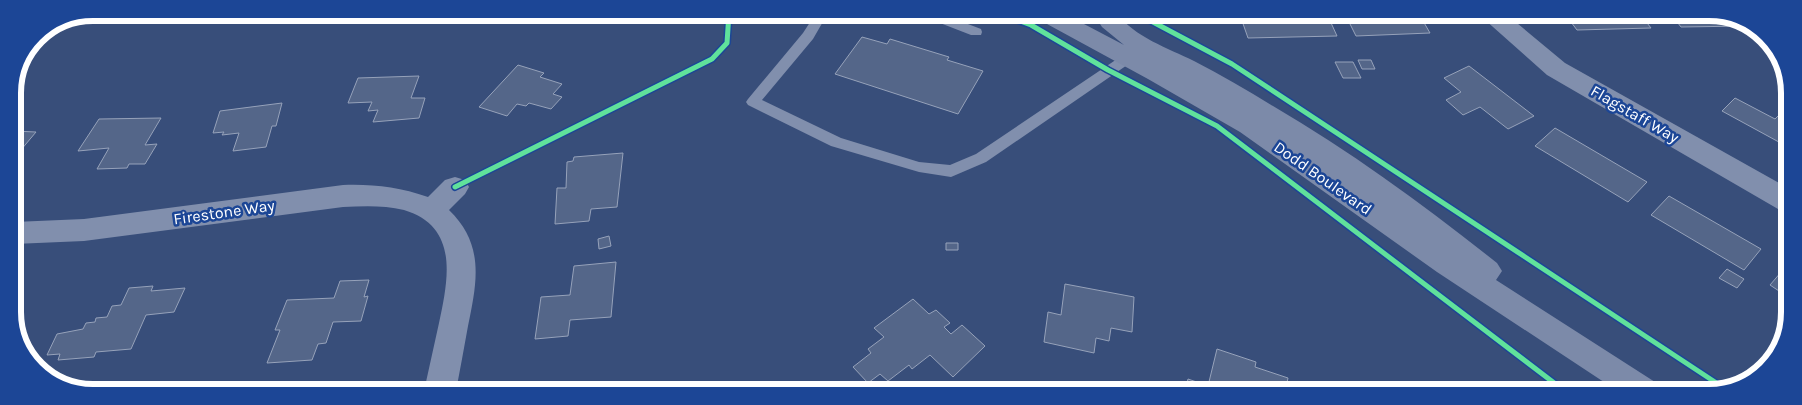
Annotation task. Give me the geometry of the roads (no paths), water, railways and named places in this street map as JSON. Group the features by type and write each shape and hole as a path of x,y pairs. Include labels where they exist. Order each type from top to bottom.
{"street":[{"name":"Dodd Boulevard","path":"1059,21 1249,125 1439,258 1632,384"},
{"name":"Dodd Boulevard","path":"1108,21 1135,40 1234,93 1293,128 1350,167 1444,236 1593,357"},
{"name":"Flagstaff Way","path":"1500,21 1556,69 1781,197"},
{"path":"432,210 455,187"},
{"name":"Firestone Way","path":"21,233 84,230 343,196 370,194 396,197 415,202 432,210 446,223 458,241 463,266 461,287 441,384"}],"lane":[{"path":"817,21 808,36 753,102 836,142 919,166 950,171 980,158 1128,58"},
{"path":"947,21 976,32"}]}
